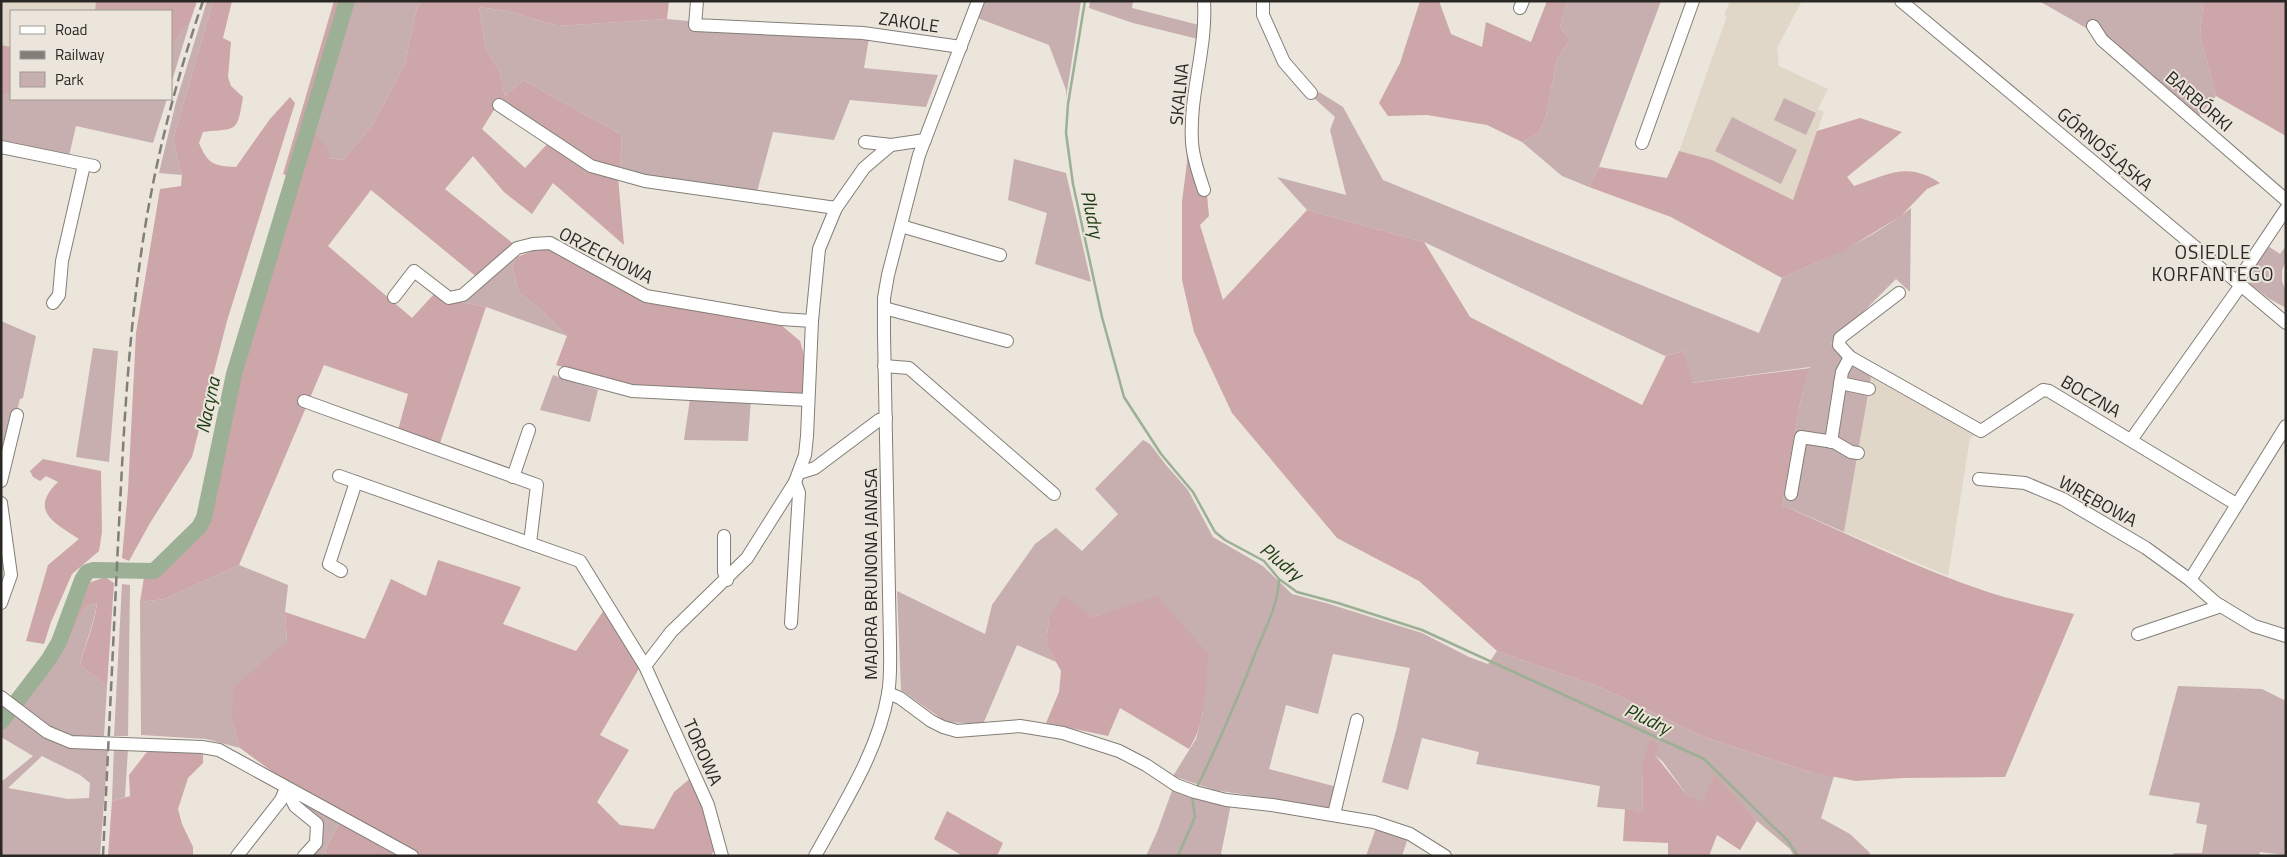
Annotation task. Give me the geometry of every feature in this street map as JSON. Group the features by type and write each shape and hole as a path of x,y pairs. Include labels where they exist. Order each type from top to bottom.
{"street":[{"name":"ZAKOLE","path":"697,1 696,25 863,33 961,47"},
{"name":"MAJORA BRUNONA JANASA","path":"815,856 865,763 882,720 888,693 890,644 884,308 888,275 924,140 978,1"},
{"name":"SKALNA","path":"1204,1 1206,25 1192,126 1194,157 1204,190"},
{"path":"1263,1 1263,15 1284,62 1311,93"},
{"path":"1642,143 1693,1"},
{"name":"GÓRNOŚLĄSKA","path":"1902,1 2286,323"},
{"name":"BARBÓRKI","path":"2092,26 2102,40 2286,200"},
{"path":"499,105 591,166 646,181 836,208"},
{"path":"865,142 891,145 924,140"},
{"path":"339,476 580,561 645,666 671,632 727,580 747,558 797,478 806,446 812,321 820,249 836,208 864,168 891,145"},
{"path":"1,147 89,166 62,261 59,295 53,303"},
{"name":"BOCZNA","path":"1850,358 1981,432 2044,390 2055,394 2131,440 2239,284 2286,209"},
{"path":"901,226 1000,256"},
{"name":"ORZECHOWA","path":"394,298 414,271 449,298 463,295 517,248 533,244 550,244 646,296 781,319 812,321"},
{"path":"1830,442 1842,372 1850,358 1839,345 1840,338 1899,293"},
{"path":"884,308 1007,341"},
{"path":"884,366 909,368 1054,494"},
{"path":"565,373 632,391 808,400"},
{"path":"1840,383 1869,389"},
{"path":"304,401 537,485 530,543"},
{"path":"1,482 17,416"},
{"path":"797,478 815,468 879,420 886,418"},
{"path":"513,477 529,430"},
{"path":"2190,580 2236,504 2284,435"},
{"path":"1791,494 1801,437 1830,442 1851,452 1858,453"},
{"path":"2131,440 2236,504"},
{"path":"791,623 799,493 797,478"},
{"name":"WRĘBOWA","path":"1979,479 2025,483 2063,499 2131,538 2190,580 2221,606 2254,626 2286,636"},
{"path":"340,571 329,564 356,482"},
{"path":"1,504 11,575 1,603"},
{"path":"724,536 724,572 727,580"},
{"path":"2138,634 2221,606"},
{"name":"TOROWA","path":"645,666 708,806 722,856"},
{"path":"888,693 895,695 943,728 958,731 1020,726 1063,733 1119,751 1146,764 1176,785 1195,792 1226,800 1334,814 1399,830 1421,840 1446,856"},
{"path":"4,699 47,732 71,742 202,747 219,750 412,856"},
{"path":"1334,814 1357,720"},
{"path":"237,856 281,800 286,788"},
{"path":"286,788 295,806 317,824 316,843 304,856"}],"shaded area":[{"path":"1,1 96,1 95,10 10,10 10,47 1,45"},
{"path":"96,1 197,1 190,22 172,46 172,10 95,10"},
{"path":"213,1 232,1 223,38 231,42 228,77 231,86 243,97 239,118 234,127 203,132 199,143 209,160 217,165 236,167 270,119 290,97 295,103 227,321 192,457 150,523 129,561 122,558 128,490 136,333 160,189 181,186 182,175 173,140"},
{"path":"334,1 343,1 290,177 283,174"},
{"path":"350,1 354,1 315,134 327,147 329,158 343,160 373,124 405,64 417,8 422,1 669,1 667,19 558,26 507,11 479,7 486,50 500,72 505,96 523,80 622,135 620,167 591,163 499,102 482,129 525,168 550,141 586,171 618,177 624,245 553,183 532,214 504,192 473,156 445,189 515,245 478,278 371,190 328,246 412,318 435,293 456,301 486,307 439,446 398,430 408,394 324,365 239,565 165,599 140,602 144,577 157,574 174,561 206,521 210,513 237,376"},
{"path":"1420,1 1439,1 1451,34 1482,47 1486,22 1531,42 1547,1 1567,1 1560,27 1570,40 1557,59 1546,116 1539,133 1522,142 1487,125 1427,115 1388,116 1379,103 1400,63"},
{"path":"1730,1 1802,1 1777,48 1779,66 1828,89 1818,109 1824,112 1793,200 1712,160 1679,152 1727,16 1724,15"},
{"path":"2207,1 2286,1 2286,136 2216,96 2200,35 2203,4"},
{"path":"1,45 10,47 10,93 1,96"},
{"path":"1860,118 1902,132 1847,177 1854,186 1887,174 1907,171 1928,176 1940,183 1927,189 1901,216 1845,250 1782,278 1671,217 1589,187 1599,167 1667,178 1679,151 1712,160 1793,200 1817,131"},
{"path":"1186,135 1207,195 1209,216 1200,225 1223,300 1307,210 1424,242 1470,317 1642,405 1666,356 1684,351 1692,383 1810,368 1801,398 1782,505 1892,554 1976,588 2004,597 2074,614 2005,777 1903,778 1856,781 1810,772 1702,736 1602,688 1497,651 1419,581 1337,538 1232,413 1194,332 1182,280 1182,202 1187,162"},
{"path":"551,247 644,299 780,324 800,341 804,355 803,395 630,387 556,365 567,336 538,307 519,293 512,266 517,257 540,248"},
{"path":"1871,377 1974,435 1970,438 1948,576 1844,532"},
{"path":"43,459 101,471 102,532 99,551 72,574 51,622 44,644 26,641 48,565 79,539 54,522 45,509 45,501 49,492 58,482 46,476 40,481 33,477 30,471"},
{"path":"438,560 521,587 503,624 576,651 604,610 640,667 600,735 629,750 597,802 620,825 654,829 674,792 692,777 716,847 711,856 420,856 288,783 240,748 232,721 234,687 287,641 285,612 365,639 391,579 426,596"},
{"path":"105,577 114,583 107,686 80,665 97,603 86,606 65,646 63,644 86,584"},
{"path":"1063,596 1092,617 1157,596 1208,654 1202,716 1195,738 1189,749 1120,708 1108,736 1046,723 1059,692 1061,671 1046,644 1049,619"},
{"path":"1650,740 1658,744 1655,755 1687,795 1703,802 1714,774 1757,821 1740,850 1717,835 1709,856 1668,856 1668,843 1623,841 1625,809 1643,811 1642,767"},
{"path":"150,748 203,750 203,763 188,778 178,809 182,824 193,847 193,856 108,856 112,801 130,796 129,775"},
{"path":"947,811 1003,843 997,856 963,856 934,839"},
{"path":"340,822 397,856 325,856 327,845"}],"green space":[{"path":"207,1 213,1 173,140 182,175 159,173 176,102"},
{"path":"354,1 422,1 417,8 405,64 373,124 343,160 329,158 315,134"},
{"path":"981,1 1081,1 1066,98 1066,90 1049,45 975,17"},
{"path":"1090,1 1133,1 1132,8 1203,26 1198,39 1133,23 1089,8"},
{"path":"1567,1 1661,1 1599,167 1589,187 1562,176 1522,142 1539,133 1546,116 1557,59 1570,40 1560,27"},
{"path":"2039,1 2207,1 2203,4 2200,35 2216,96 2197,118 2088,29"},
{"path":"479,7 507,11 558,26 667,19 869,38 864,68 938,75 926,107 850,100 834,140 773,132 757,192 641,174 620,167 622,135 523,80 505,96 500,72 486,50"},
{"path":"190,22 172,81 172,46"},
{"path":"1319,92 1343,107 1383,180 1759,333 1782,278 1865,238 1911,208 1910,292 1896,279 1831,344 1871,377 1844,532 1782,505 1801,398 1810,367 1691,383 1684,351 1665,356 1424,242 1307,210 1277,177 1346,195 1330,130 1335,117 1315,99"},
{"path":"10,93 10,100 167,100 153,143 76,126 69,156 1,141 1,96"},
{"path":"1784,98 1816,113 1806,135 1774,120"},
{"path":"1732,117 1797,150 1781,184 1715,151"},
{"path":"1014,159 1066,173 1091,282 1035,264 1047,213 1008,200"},
{"path":"2268,246 2280,254 2286,246 2286,261 2282,270 2282,281 2286,292 2286,308 2268,298 2250,284 2250,274"},
{"path":"514,255 517,257 512,266 519,293 538,307 567,336 486,307 456,301 476,292 495,270"},
{"path":"1,321 36,336 23,398 20,399 1,476"},
{"path":"93,348 118,351 109,462 76,457"},
{"path":"553,375 598,390 590,422 540,410"},
{"path":"690,399 751,399 748,441 684,440"},
{"path":"1143,440 1150,444 1188,490 1213,537 1263,566 1292,594 1422,633 1469,657 1488,664 1497,651 1602,688 1702,736 1810,772 1834,776 1821,818 1850,834 1870,853 1869,856 1794,856 1790,849 1757,821 1714,775 1703,803 1687,795 1663,762 1655,755 1642,767 1643,811 1597,807 1600,786 1476,764 1479,752 1422,738 1408,790 1382,782 1410,668 1333,654 1318,714 1286,705 1269,769 1337,787 1331,808 1214,790 1173,776 1196,739 1203,712 1157,597 1092,617 1049,619 1046,644 1056,662 1017,645 983,724 946,722 901,690 897,591 985,634 992,605 1035,544 1056,528 1082,551 1118,514 1095,489"},
{"path":"239,565 288,585 285,612 287,641 232,721 240,748 206,739 141,735 140,602 165,599"},
{"path":"122,584 130,585 128,736 114,736"},
{"path":"97,603 80,665 107,686 104,736 87,738 62,735 21,704 61,653 86,606"},
{"path":"2178,686 2262,689 2286,701 2286,855 2260,852 2259,856 2173,856 2174,853 2202,853 2207,825 2196,823 2200,803 2149,795"},
{"path":"13,711 38,731 108,749 100,856 1,856 1,782 33,756 1,737 1,726","holes":["42,756 80,775 90,783 89,798 68,799 8,788"]},
{"path":"114,747 128,749 125,797 112,801"},
{"path":"1173,788 1231,804 1221,854 1226,856 1146,856"},
{"path":"301,799 341,820 327,845 325,856 307,856 322,830 294,800"},
{"path":"1379,827 1408,838 1402,856 1366,856 1375,831"}],"waterway":[{"name":"Nacyna","path":"1,722 49,659 59,642 82,580 87,572 93,570 154,571 199,527 204,518 234,374 347,1"},
{"name":"Pludry","path":"1085,1 1068,104 1066,133 1073,184 1102,317 1124,397 1161,454 1193,492 1215,532 1225,540 1264,561 1279,579 1297,592 1422,630 1704,759 1788,841 1798,856"},
{"path":"1197,787 1229,719 1268,624 1274,607 1279,580"},
{"path":"1178,856 1195,817 1192,796"}],"railway":[{"path":"103,856 124,435 136,290 146,222 166,126 183,63 203,1"}],"district":[{"name":"OSIEDLE KORFANTEGO","path":"2213,262"}]}
